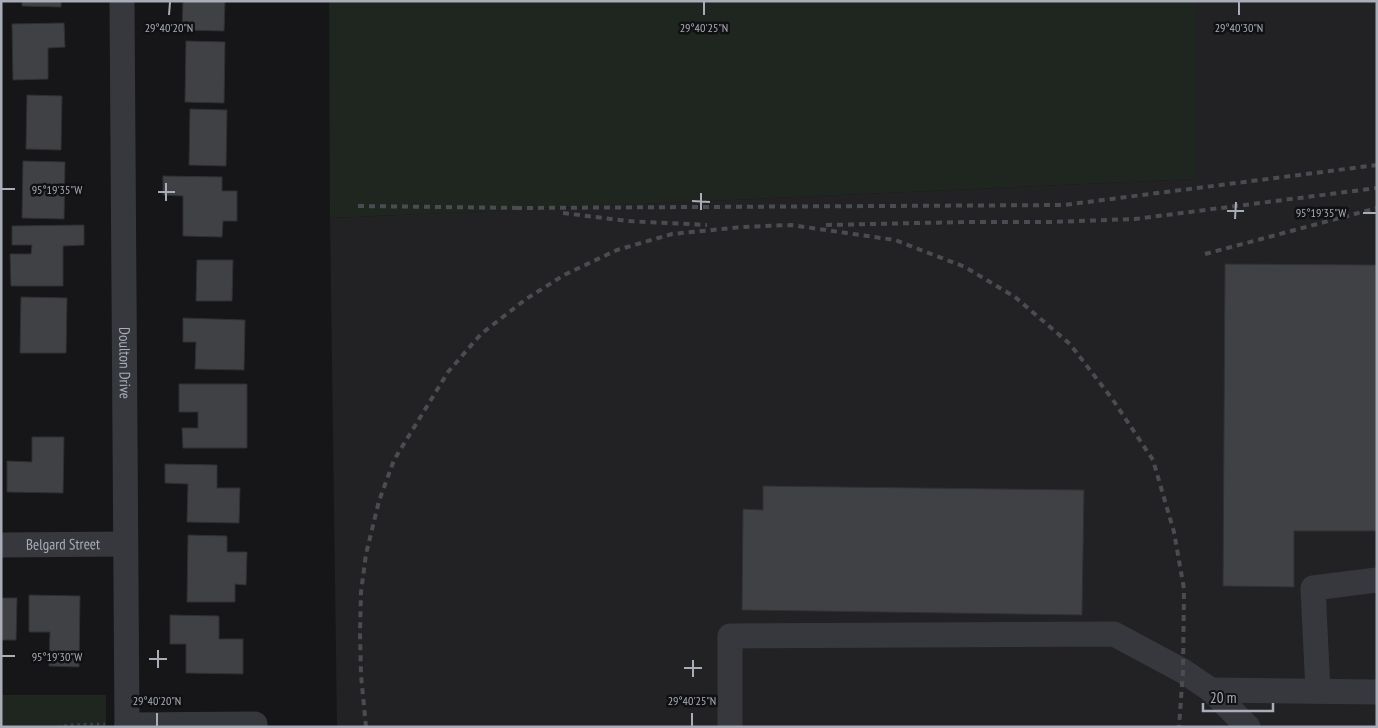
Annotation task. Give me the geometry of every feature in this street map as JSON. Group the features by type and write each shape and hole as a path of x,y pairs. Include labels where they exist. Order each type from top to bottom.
{"street":[{"name":"Doulton Drive","path":"122,1 125,544 122,725"},
{"name":"Belgard Street","path":"1,545 125,544"},
{"path":"1318,691 1313,588 1377,580"},
{"path":"730,727 730,636 1114,634 1183,671 1211,690 1248,727"},
{"path":"1211,690 1377,692"},
{"path":"122,725 255,724"}],"path":[{"path":"58,727 68,725 122,725"}],"shaded area":[{"path":"329,1 1196,1 1196,179 330,218"},
{"path":"1196,1 1377,1 1377,727 337,727 330,218 1195,179"},
{"path":"1,695 106,695 106,727 1,727"}],"building":[{"path":"22,1 61,1 61,7 22,6"},
{"path":"183,1 225,1 224,31 182,30"},
{"path":"64,23 65,47 48,48 48,79 13,80 12,24"},
{"path":"186,41 225,42 224,103 185,102"},
{"path":"27,95 62,96 61,150 26,149"},
{"path":"190,109 227,110 226,166 189,165"},
{"path":"23,161 65,162 64,219 22,218"},
{"path":"163,176 222,177 222,191 237,191 237,221 223,221 222,237 183,236 183,196 163,195"},
{"path":"84,225 84,245 63,246 63,286 11,286 10,254 31,254 32,245 12,245 12,226"},
{"path":"197,260 233,260 232,301 196,301"},
{"path":"1225,264 1377,265 1377,531 1294,531 1294,587 1223,586"},
{"path":"21,297 67,298 66,353 20,353"},
{"path":"183,318 245,320 244,370 195,369 196,342 183,342"},
{"path":"179,384 247,384 247,448 183,448 182,428 198,428 198,412 179,412"},
{"path":"32,437 64,437 63,493 7,492 7,461 32,462"},
{"path":"165,464 217,465 217,488 240,488 239,523 187,522 188,484 165,483"},
{"path":"763,486 1084,490 1082,615 742,610 743,509 763,510"},
{"path":"188,535 227,536 227,552 247,552 246,585 235,584 235,602 187,602"},
{"path":"29,595 80,596 79,667 49,666 50,632 29,632"},
{"path":"1,598 17,598 16,640 1,640"},
{"path":"170,615 219,616 219,639 243,639 243,674 186,673 186,644 170,644"}],"railway":[{"path":"516,208 1064,205 1377,165"},
{"path":"826,225 1135,219 1377,188"},
{"path":"358,206 523,208"},
{"path":"1205,254 1377,208"},
{"path":"563,213 627,221 707,225"},
{"path":"366,727 361,675 360,633 361,592 366,554 379,501 394,460 448,372 481,334 526,299 564,275 617,250 672,234 742,227 791,225 895,240 965,267 1015,297 1070,344 1113,400 1153,460 1174,532 1184,589 1183,671 1179,727"}]}
